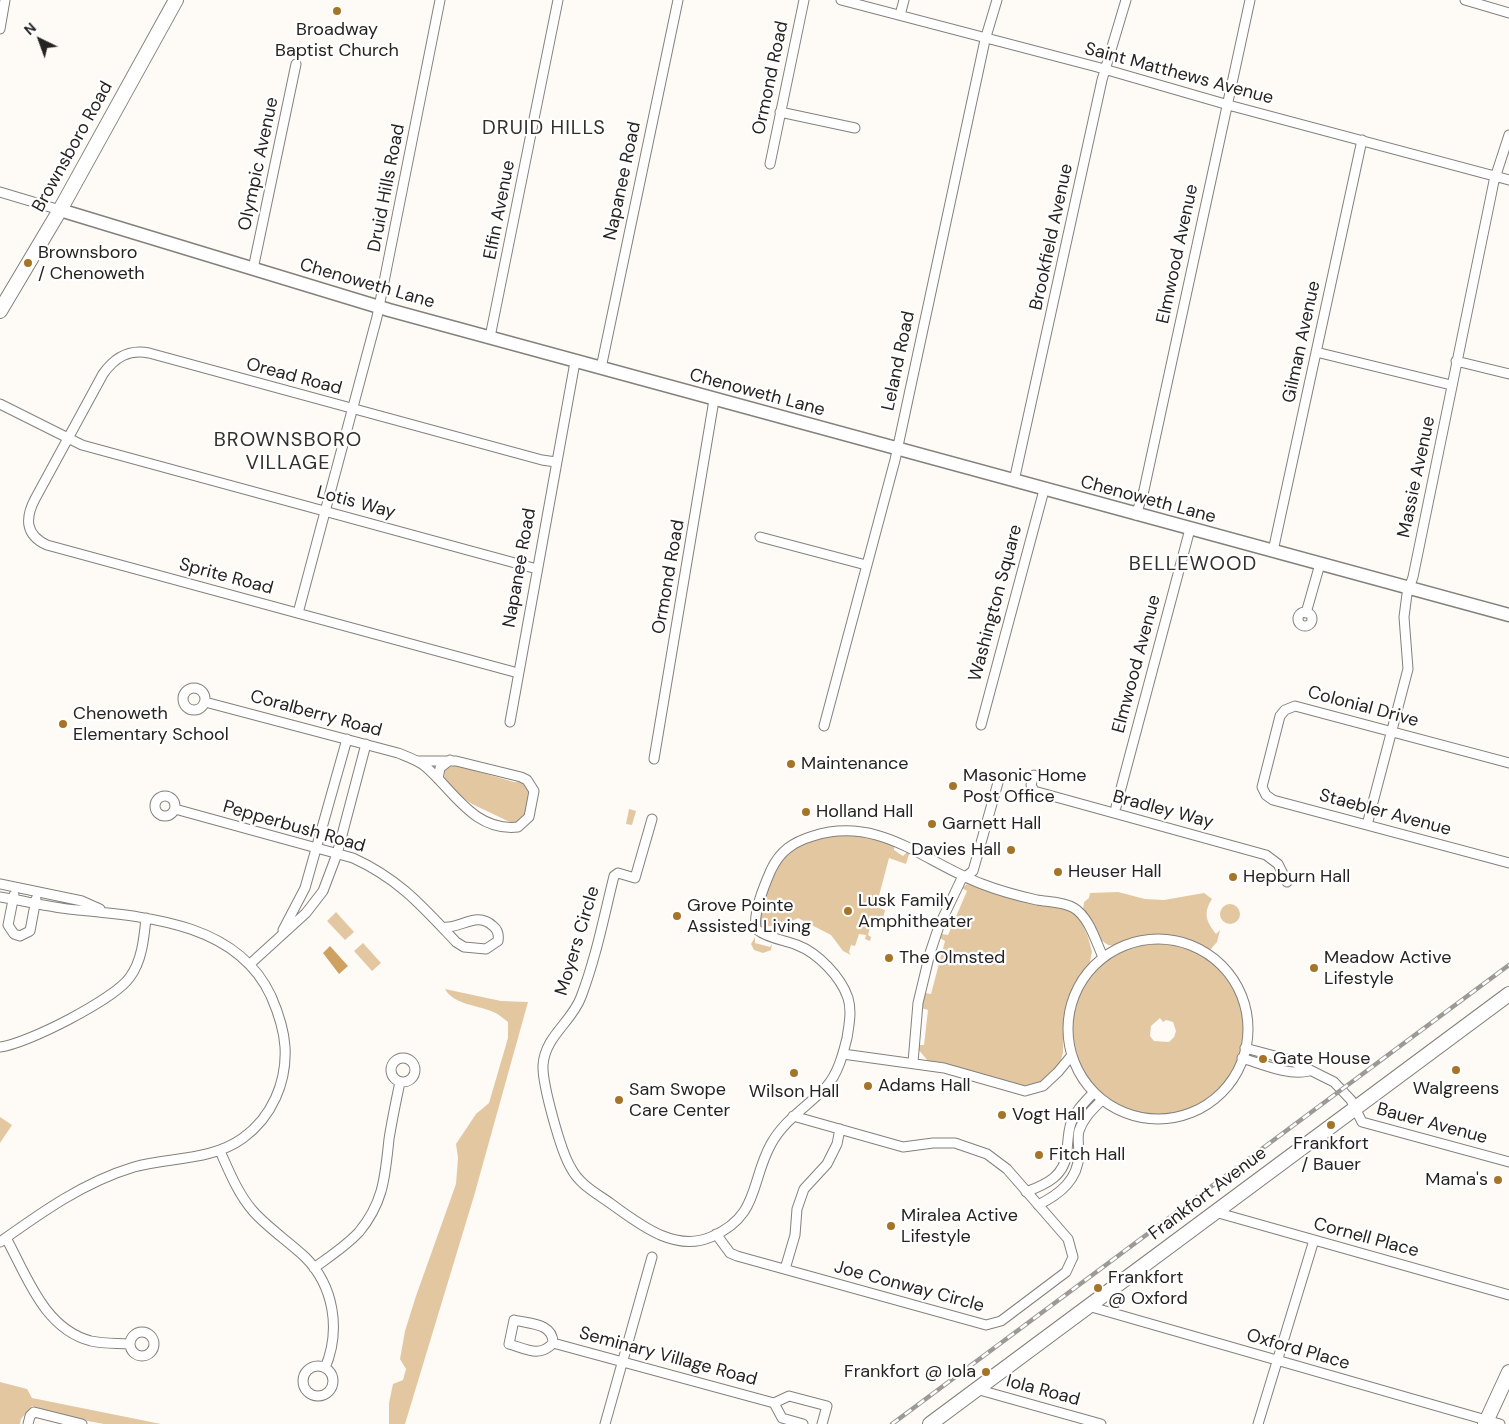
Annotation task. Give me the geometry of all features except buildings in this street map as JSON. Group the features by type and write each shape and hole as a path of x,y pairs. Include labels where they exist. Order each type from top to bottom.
{"main road":[{"name":"Brownsboro Road","path":"0,311 60,210 176,0"},
{"name":"Chenoweth Lane","path":"60,210 379,307 575,362 1509,615"},
{"name":"Frankfort Avenue","path":"930,1424 1509,994"},
{"path":"1491,1423 1509,1372"}],"street":[{"path":"0,29 5,0"},
{"name":"Druid Hills Road","path":"298,613 379,307 440,0"},
{"name":"Elfin Avenue","path":"490,337 558,0"},
{"name":"Napanee Road","path":"600,368 678,0"},
{"name":"Ormond Road","path":"770,164 804,0"},
{"name":"Saint Matthews Avenue","path":"841,0 1509,180"},
{"path":"900,15 904,0"},
{"name":"Leland Road","path":"824,726 896,449 986,38 997,0"},
{"name":"Brookfield Avenue","path":"1014,481 1105,70 1126,0"},
{"name":"Elmwood Avenue","path":"1136,515 1144,490 1250,0"},
{"path":"1465,0 1509,13"},
{"name":"Olympic Avenue","path":"253,269 296,64"},
{"path":"780,112 855,128"},
{"name":"Massie Avenue","path":"1367,825 1408,669 1404,617 1408,589 1496,176 1509,135"},
{"name":"Gilman Avenue","path":"1274,552 1362,140"},
{"name":"Chenoweth Lane","path":"0,192 60,210"},
{"name":"Oread Road","path":"68,439 110,365 120,356 133,352 149,353 352,410 542,460 556,462"},
{"path":"1316,352 1451,385"},
{"path":"1456,361 1509,374"},
{"name":"Napanee Road","path":"510,722 575,362"},
{"name":"Ormond Road","path":"654,759 714,400"},
{"name":"Lotis Way","path":"0,404 82,445 537,569"},
{"name":"Sprite Road","path":"68,439 35,499 27,518 29,529 39,540 48,545 518,673"},
{"name":"Washington Square","path":"981,725 1044,490"},
{"name":"Elmwood Avenue","path":"1116,807 1190,529"},
{"path":"760,537 866,566"},
{"path":"1306,612 1320,564"},
{"name":"Coralberry Road","path":"205,702 366,744 418,761 450,760 470,763 527,780 534,791 529,817 518,827 509,828 498,825 465,807 418,761"},
{"name":"Colonial Drive","path":"1262,784 1280,716 1290,706 1300,706 1509,763"},
{"path":"279,936 305,888 347,739"},
{"path":"250,964 317,902 337,854 366,744"},
{"path":"438,779 440,768 450,760"},
{"name":"Bradley Way","path":"1034,775 1031,785 1034,791 1266,855 1278,864 1287,882"},
{"path":"913,1062 918,999 930,953 950,902 961,880 974,871 999,779"},
{"name":"Staebler Avenue","path":"1262,784 1266,794 1273,800 1509,863"},
{"name":"Pepperbush Road","path":"175,809 353,858 380,870 402,887 456,942 476,950 492,947 498,941 499,935 496,928 478,919 442,927"},
{"name":"Moyers Circle","path":"652,818 635,878 618,873 614,876 581,998 546,1049 543,1081 566,1158 577,1177 587,1187 653,1232 666,1238 698,1241 716,1234 737,1219 751,1202 771,1144 793,1116 826,1087 843,1054 850,1009 844,988 837,977 813,954 801,946 761,933 756,929 755,920 773,865 778,856 789,846 801,839 832,830 857,830 878,834 900,843 948,870 966,877 1001,890 1075,908 1087,922 1103,957"},
{"path":"0,884 82,901 105,911"},
{"path":"16,887 8,925 14,934 20,936 30,931 38,892"},
{"path":"0,897 78,910 105,911 146,918 167,922 201,933 234,951 250,964 258,973 276,1008 285,1042 284,1069 278,1095 263,1120 243,1138 220,1151 201,1156 163,1160 99,1180 56,1201 3,1240 42,1306 58,1323 78,1336 90,1340 130,1344"},
{"path":"0,1047 26,1041 114,994 126,982 135,968 146,918"},
{"path":"1159,940 1190,946 1212,958 1230,977 1243,1000 1248,1027 1248,1049 1225,1090 1214,1100 1189,1114 1167,1119 1145,1118 1118,1110 1102,1100 1081,1075 1072,1055 1068,1038 1071,1005 1086,974 1103,957 1127,945 1159,940"},
{"name":"Bauer Avenue","path":"1248,1049 1284,1058 1334,1082 1342,1089 1362,1122 1509,1162"},
{"path":"843,1054 913,1062 961,1072 1025,1092 1043,1086 1072,1055"},
{"path":"1242,1058 1301,1073 1309,1071"},
{"path":"314,1268 358,1233 378,1202 386,1176 389,1140 400,1082"},
{"path":"1026,1192 1049,1182 1061,1171 1065,1163 1070,1124 1081,1106 1094,1092"},
{"path":"1038,1206 1062,1191 1070,1182 1078,1164 1080,1130 1089,1112 1102,1100"},
{"name":"Joe Conway Circle","path":"716,1234 730,1253 986,1325 1001,1321 1066,1272 1070,1265 1072,1257 1068,1239 997,1161 972,1148 941,1143 903,1147 793,1116"},
{"path":"785,1269 795,1235 797,1209 804,1189 826,1164 837,1144 840,1130"},
{"path":"220,1151 233,1179 253,1211 314,1268 324,1286 333,1314 333,1342 325,1368"},
{"name":"Cornell Place","path":"1215,1212 1509,1295"},
{"path":"1258,1424 1314,1240"},
{"path":"605,1424 652,1257"},
{"name":"Oxford Place","path":"1088,1306 1491,1423"},
{"name":"Seminary Village Road","path":"514,1320 548,1328 553,1335 553,1343 548,1349 540,1352 509,1344 514,1320"},
{"name":"Seminary Village Road","path":"553,1343 774,1403 789,1396 827,1406 822,1424"},
{"name":"Iola Road","path":"976,1390 1101,1424"},
{"name":"Seminary Village Road","path":"774,1403 782,1418 804,1424"},
{"path":"28,1424 32,1413 40,1413 82,1424"}],"shaded area":[{"path":"455,765 514,782 524,782 531,790 529,806 522,819 512,823 472,804 456,793 444,779 445,769"},
{"path":"629,809 636,811 632,825 626,824"},
{"path":"861,833 894,846 894,850 903,856 907,852 909,854 906,864 889,858 876,907 885,910 882,923 872,921 868,935 871,937 870,941 865,939 866,935 859,934 855,946 851,945 849,952 851,955 843,951 831,935 798,918 790,922 782,922 767,927 759,925 765,895 776,865 795,847 826,835"},
{"path":"967,884 1057,906 1074,913 1082,923 1088,937 1092,952 1090,962 1075,984 1064,1013 1063,1053 1060,1063 1044,1080 1033,1085 1016,1085 998,1078 928,1061 918,1049 918,1045 924,1045 928,1010 921,1008 925,993 931,994 945,941 940,938 942,934 948,935 967,891 962,888"},
{"path":"1118,892 1145,899 1164,900 1204,893 1212,899 1207,909 1207,917 1216,934 1220,930 1217,942 1210,950 1178,938 1159,936 1140,938 1115,946 1108,945 1098,938 1083,910 1084,902 1089,898 1090,893"},
{"path":"1230,904 1237,907 1240,914 1237,921 1230,924 1223,921 1220,914 1223,907"},
{"path":"336,912 354,932 345,940 327,921"},
{"path":"755,937 755,943 770,947 772,944 771,950 763,953 754,950 751,944"},
{"path":"363,943 381,963 372,971 354,951"},
{"path":"1154,943 1194,952 1221,972 1238,999 1244,1030 1239,1061 1223,1088 1197,1108 1161,1117 1124,1111 1096,1093 1079,1067 1072,1036 1076,1004 1091,975 1117,954","holes":["1160,1018 1163,1022 1166,1020 1173,1022 1176,1031 1174,1037 1169,1042 1154,1041 1150,1036 1151,1026"]},
{"path":"330,946 348,966 339,974 323,953"},
{"path":"445,989 501,1001 528,1002 474,1196 405,1424 389,1424 389,1403 393,1384 403,1380 406,1369 400,1359 405,1331 456,1184 458,1158 456,1144 476,1114 489,1103 508,1038 508,1022 498,1014 459,1001 453,998"},
{"path":"0,1117 12,1125 0,1143"},
{"path":"0,1382 27,1389 32,1398 161,1424 104,1424 77,1419 32,1406 21,1419 20,1424 0,1424"}],"railway":[{"path":"892,1424 1509,965"}],"place":[{"name":"Broadway Baptist Church","path":"337,11"},
{"name":"Brownsboro / Chenoweth","path":"28,263"},
{"name":"Chenoweth Elementary School","path":"63,724"},
{"name":"Maintenance","path":"791,764"},
{"name":"Masonic Home Post Office","path":"953,786"},
{"name":"Holland Hall","path":"806,812"},
{"name":"Garnett Hall","path":"932,824"},
{"name":"Davies Hall","path":"1011,850"},
{"name":"Heuser Hall","path":"1058,872"},
{"name":"Hepburn Hall","path":"1233,877"},
{"name":"Lusk Family Amphitheater","path":"848,911"},
{"name":"Grove Pointe Assisted Living","path":"677,916"},
{"name":"The Olmsted","path":"889,958"},
{"name":"Meadow Active Lifestyle","path":"1314,968"},
{"name":"Gate House","path":"1263,1059"},
{"name":"Walgreens","path":"1456,1070"},
{"name":"Wilson Hall","path":"794,1073"},
{"name":"Adams Hall","path":"868,1086"},
{"name":"Sam Swope Care Center","path":"619,1100"},
{"name":"Vogt Hall","path":"1002,1115"},
{"name":"Frankfort / Bauer","path":"1331,1125"},
{"name":"Fitch Hall","path":"1039,1155"},
{"name":"Mama's","path":"1498,1180"},
{"name":"Miralea Active Lifestyle","path":"891,1226"},
{"name":"Frankfort @ Oxford","path":"1098,1288"},
{"name":"Frankfort @ Iola","path":"986,1372"}],"district":[{"name":"DRUID HILLS","path":"544,129"},
{"name":"BROWNSBORO VILLAGE","path":"288,452"},
{"name":"BELLEWOOD","path":"1193,565"}]}
